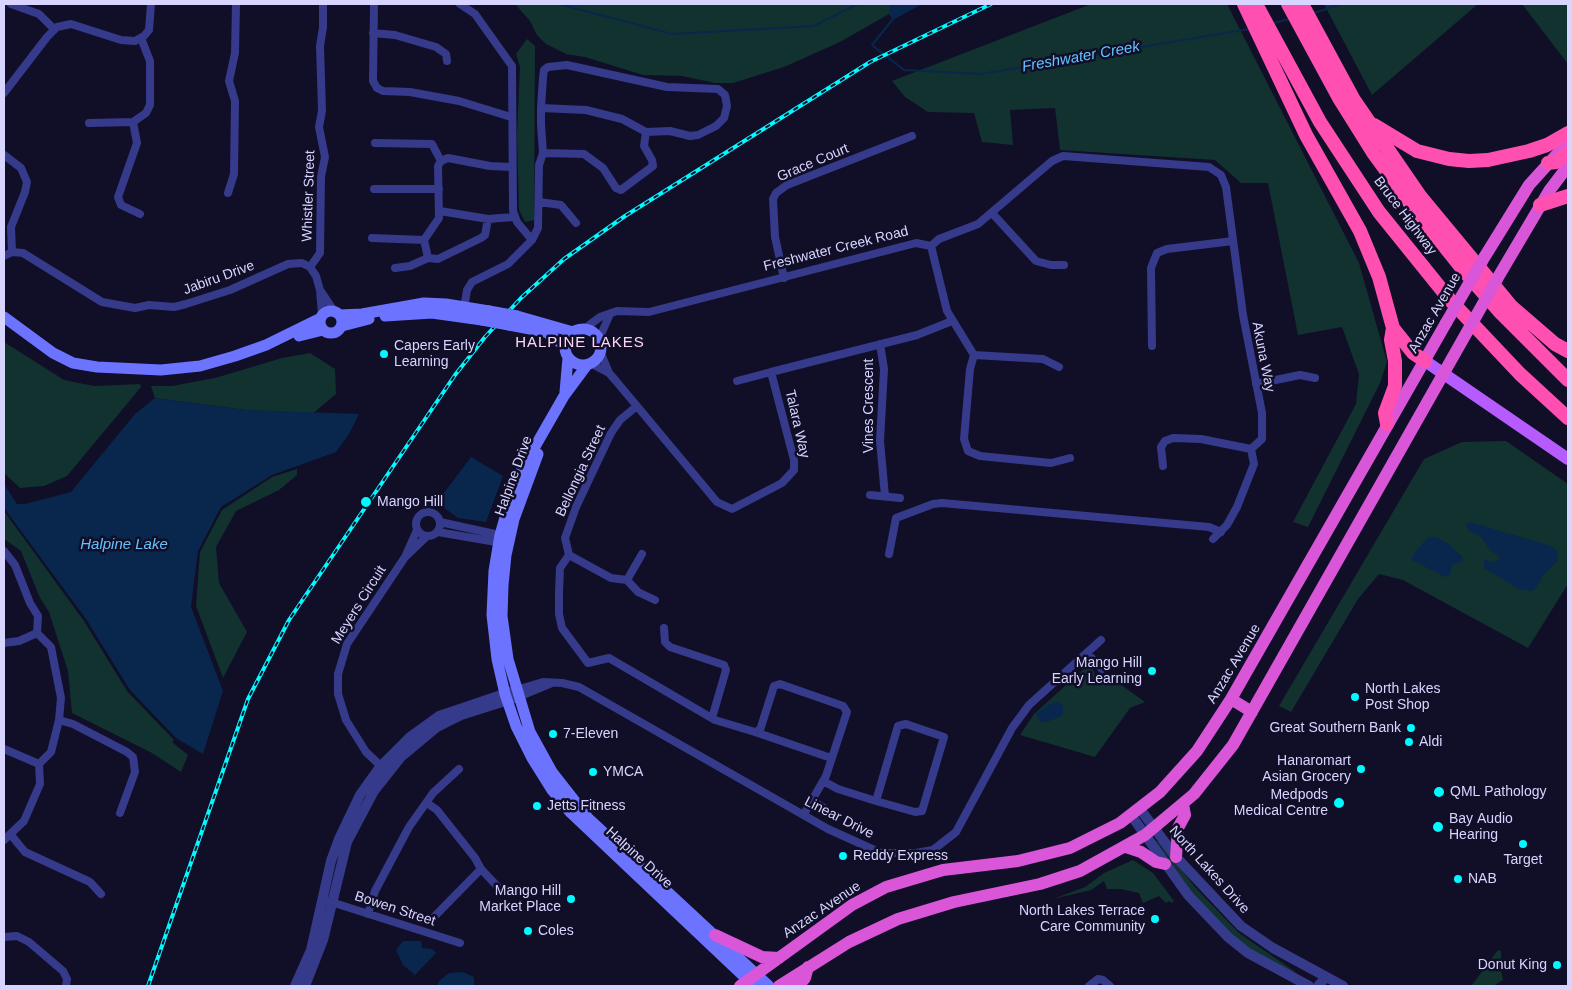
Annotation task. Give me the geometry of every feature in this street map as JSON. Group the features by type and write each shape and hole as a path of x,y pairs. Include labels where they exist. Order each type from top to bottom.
{"highway":[{"path":"1244,4 1269,43 1306,134 1360,231 1379,277 1393,328 1413,353 1425,361"},
{"name":"Bruce Highway","path":"1256,4 1269,43 1380,212 1450,300 1520,374 1568,418"},
{"name":"Bruce Highway","path":"1288,4 1309,32 1374,154 1431,232 1499,310 1568,380"},
{"path":"1302,4 1309,32 1420,196 1468,258 1511,306 1554,344 1568,351"},
{"path":"1369,122 1417,151 1448,160 1488,160 1529,151 1547,145 1568,133"},
{"name":"Anzac Avenue","path":"750,982 852,905 886,887 943,870 1018,861 1055,852 1095,837 1136,812 1180,772 1205,740 1231,699 1387,424 1513,208 1548,163 1568,142"},
{"path":"1548,163 1556,162 1568,152"},
{"path":"779,986 859,936 898,919 954,902 1052,881 1080,871 1126,847 1149,832 1183,804 1222,762 1497,279 1540,205 1568,166"},
{"path":"1540,205 1568,196"},
{"path":"1387,424 1385,413 1392,397 1395,374 1391,340 1393,328"},
{"path":"1231,699 1252,712"},
{"path":"1176,857 1178,828 1184,815 1183,804"},
{"path":"1126,847 1141,852 1156,862 1164,864"},
{"path":"715,935 762,957 780,958"},
{"path":"798,986 805,978 808,967"}],"main road":[{"path":"4,317 53,353 73,363 97,367 161,370 192,368 266,345 328,311 339,317 424,303 486,316 513,320 579,331 590,331 599,339 600,351 595,360 588,364 576,364 546,332 513,320"},
{"path":"322,316 320,324 324,330"},
{"path":"4,325 46,355 70,368 89,372 161,376 208,370 264,352 308,332 324,330 334,333 339,317"},
{"path":"566,352 566,341 579,331"},
{"name":"Halpine Drive","path":"564,396 568,381 566,352"},
{"path":"1425,361 1568,459"},
{"name":"Halpine Drive","path":"588,364 564,396 546,432 521,471 504,540 502,616 511,696 532,758 552,790 570,812 750,982"},
{"name":"Halpine Drive","path":"511,696 540,752 574,802 596,827 715,935 750,982"},
{"path":"750,982 768,986"}],"street":[{"path":"11,4 39,14 54,30"},
{"path":"4,93 54,30 61,25 71,24 127,42 141,38 150,26 151,4"},
{"path":"228,193 234,174 235,101 229,81 235,52 236,4"},
{"name":"Whistler Street","path":"310,267 320,253 321,177 325,153 319,127 322,110 320,46 323,28 323,4"},
{"path":"374,4 373,81 379,90 459,101 511,118"},
{"path":"460,4 475,14 512,66 511,167 514,217 532,240"},
{"path":"374,33 395,35 436,47 446,54 447,62"},
{"path":"89,123 133,122 143,118 150,105 150,61 141,38"},
{"path":"463,312 467,290 472,282 508,264 532,240 538,228 539,165 543,153 541,108 544,70 558,64 577,66 667,87 718,89 725,95 727,106 724,118 707,131 690,136 670,131 646,132 622,119 586,110 541,108"},
{"path":"133,122 137,143 118,197 121,205 140,214"},
{"path":"543,153 584,154 603,168 616,188 621,190 653,166 652,160 644,146 646,132"},
{"name":"Grace Court","path":"784,278 775,237 773,199 776,193 786,185 912,136"},
{"path":"375,143 432,144 440,161 438,166 440,211 437,223 424,240 428,258"},
{"path":"4,155 21,168 27,182 11,227 12,252 4,256"},
{"name":"Akuna Way","path":"992,212 1052,161 1063,156 1201,165 1216,170 1221,174 1226,187 1242,315 1262,413 1263,434 1261,442 1251,449 1254,464 1237,507 1221,532 1213,539"},
{"path":"440,161 448,158 490,166 511,167"},
{"path":"374,189 439,190"},
{"path":"539,202 561,205 576,223"},
{"path":"440,211 488,219 514,217"},
{"path":"1064,265 1051,265 1036,261 992,212 973,227 942,237 931,246 952,321 974,355 970,369 964,439 968,451 980,456 1052,463 1070,458"},
{"path":"395,268 410,266 428,258 438,259 481,238 485,235 488,219"},
{"path":"372,238 424,240"},
{"path":"1152,346 1151,268 1157,253 1167,249 1233,240"},
{"name":"Freshwater Creek Road","path":"579,331 600,317 620,311 655,311 916,243 931,246"},
{"name":"Jabiru Drive","path":"12,252 30,256 102,302 135,308 149,305 179,306 230,290 288,264 302,263 310,267"},
{"path":"310,267 320,290 339,317"},
{"path":"320,290 322,316"},
{"path":"599,339 610,314"},
{"path":"737,381 918,335 952,321"},
{"name":"Vines Crescent","path":"880,344 884,369 880,441 885,496"},
{"name":"Talara Way","path":"600,351 609,373 717,502 732,509 782,483 794,470 794,460 771,372"},
{"path":"974,355 1042,359 1059,367"},
{"name":"Talara Way","path":"588,364 609,373"},
{"path":"1256,384 1300,375 1315,378"},
{"name":"Bellongia Street","path":"637,406 620,420 611,433 582,494 565,538 569,554 560,568 560,619 566,634 588,663 609,658 712,718"},
{"path":"1163,466 1162,444 1173,438 1201,438 1251,449"},
{"path":"870,495 900,498"},
{"path":"889,554 896,518 925,506 942,503 1209,527 1221,532"},
{"path":"422,513 434,513 440,522 504,540 438,532 426,537 417,530 415,522 422,513"},
{"path":"438,532 440,522"},
{"name":"Meyers Circuit","path":"384,770 366,752 346,720 338,694 338,674 347,644 405,557 417,530"},
{"name":"Meyers Circuit","path":"405,557 426,537"},
{"path":"4,551 15,565 30,604 38,616 37,633 50,647 59,679 61,698 59,720 51,752 39,764 40,784 24,821 4,840"},
{"path":"569,554 611,578 627,580 638,592 655,600"},
{"path":"627,580 642,554"},
{"path":"664,628 665,642 670,647 724,665 726,670 712,718 831,758"},
{"path":"4,643 19,641 37,633"},
{"name":"Linear Drive","path":"511,696 552,683 567,684 584,690 835,833 881,853 916,853 933,850 956,832 1012,728 1029,705 1101,640"},
{"path":"1087,653 1102,668"},
{"path":"755,732 760,730 774,686 780,684 843,706 847,712 823,781 804,814"},
{"path":"295,986 310,950 353,828 384,770 437,727 460,715 511,696"},
{"path":"59,720 74,724 128,752 133,757 135,772 120,813"},
{"path":"823,781 838,789 876,801 915,812 922,811 944,737 906,724 898,726 876,801"},
{"path":"4,749 39,764"},
{"path":"368,914 379,883 409,827 433,793 459,768"},
{"path":"811,800 824,808"},
{"path":"427,803 437,810 475,858 481,869 497,886"},
{"name":"North Lakes Drive","path":"1136,812 1149,832 1164,864 1188,895 1228,937 1248,954 1304,985"},
{"name":"North Lakes Drive","path":"1149,832 1176,857 1241,926 1273,948 1343,986"},
{"path":"11,835 26,852 90,882 101,894"},
{"path":"434,917 481,869"},
{"path":"306,986 319,954 327,901"},
{"name":"Bowen Street","path":"327,901 460,943"},
{"path":"4,937 16,936 29,942 63,972 67,980 66,986"},
{"path":"1304,985 1314,970"},
{"path":"1285,975 1285,986"},
{"path":"1318,986 1326,977"},
{"path":"1089,986 1098,980 1103,980 1110,986"}],"green space":[{"path":"515,4 891,4 889,14 840,42 784,67 733,83 715,83 682,76 643,75 585,57 566,54 546,44 537,35 530,21"},
{"path":"1091,4 1227,4 1359,263 1387,362 1380,383 1308,527 1293,522 1356,404 1359,374 1342,327 1298,335 1268,183 1241,183 1215,160 1060,150 1055,108 1010,110 1013,145 982,142 974,113 928,112 905,97 892,81"},
{"path":"1324,4 1478,4 1372,95"},
{"path":"1522,4 1568,4 1568,64"},
{"path":"527,39 535,46 534,220 525,222 519,210 517,135 520,67 516,54"},
{"path":"4,342 64,380 94,386 140,384 141,387 67,476 44,486 20,488 4,473"},
{"path":"310,353 335,369 336,394 312,414 246,410 155,398 151,386 172,386 215,378 282,358"},
{"path":"1506,441 1568,484 1568,584 1528,648 1403,580 1379,574 1358,599 1291,712 1279,706 1424,459 1462,442"},
{"path":"297,469 297,475 279,490 236,511 216,547 219,583 247,632 223,678 196,606 200,552 222,510 272,477"},
{"path":"4,511 84,621 127,691 174,740 172,742 188,755 181,772 152,753 72,713 68,671 49,612 40,598 21,551 4,539"},
{"path":"1086,667 1092,667 1095,675 1100,679 1110,677 1145,702 1130,708 1095,757 1020,735 1034,714"},
{"path":"1156,841 1159,841 1195,887 1239,933 1297,973 1268,962 1233,936 1196,898"},
{"path":"1133,860 1153,873 1174,901 1172,903 1169,901 1166,903 1159,896 1143,903 1139,893 1120,889 1107,889 1104,881 1091,890 1053,899 1085,887 1104,873"},
{"path":"1498,950 1501,951 1501,966 1504,966 1501,970 1503,980 1493,986 1472,985"}],"water":[{"path":"891,4 922,4 893,20 889,14"},
{"name":"Halpine Lake","path":"155,398 246,410 359,414 349,434 336,452 272,475 221,507 198,551 191,607 223,691 203,754 176,738 130,690 86,619 4,508 4,484 17,504 25,504 71,492 135,414"},
{"path":"471,457 503,476 486,522 458,518 443,507 441,497"},
{"path":"1470,522 1551,546 1557,551 1558,561 1542,576 1542,580 1533,591 1519,589 1484,568 1484,560 1496,562 1500,557 1490,550 1481,537 1468,530 1466,524"},
{"path":"1436,537 1447,543 1462,556 1463,561 1452,565 1450,575 1445,577 1412,560 1412,556 1427,538"},
{"path":"1056,701 1063,705 1063,715 1047,722 1040,722 1036,713"},
{"path":"403,941 421,941 422,948 432,949 436,953 415,975 403,965 396,950"},
{"path":"463,972 474,977 474,986 437,986 439,981 449,973"}],"waterway":[{"name":"Freshwater Creek","path":"559,4 672,34 814,26 858,4"},
{"name":"Freshwater Creek","path":"1314,13 1342,4"},
{"name":"Freshwater Creek","path":"893,19 872,45 904,70 981,74 1249,29"},
{"name":"Freshwater Creek","path":"1273,23 1290,19"}],"railway":[{"path":"148,986 248,699 289,620 455,375 485,337 521,298 564,259 625,216 870,62 991,4"}],"place":[{"name":"Capers Early Learning","path":"384,354"},
{"name":"Mango Hill","path":"366,502"},
{"name":"Mango Hill Early Learning","path":"1152,671"},
{"name":"North Lakes Post Shop","path":"1355,697"},
{"name":"Great Southern Bank","path":"1411,728"},
{"name":"7-Eleven","path":"553,734"},
{"name":"Aldi","path":"1409,742"},
{"name":"Hanaromart Asian Grocery","path":"1361,769"},
{"name":"YMCA","path":"593,772"},
{"name":"QML Pathology","path":"1439,792"},
{"name":"Medpods Medical Centre","path":"1339,803"},
{"name":"Jetts Fitness","path":"537,806"},
{"name":"Bay Audio Hearing","path":"1438,827"},
{"name":"Target","path":"1523,844"},
{"name":"Reddy Express","path":"843,856"},
{"name":"NAB","path":"1458,879"},
{"name":"Mango Hill Market Place","path":"571,899"},
{"name":"North Lakes Terrace Care Community","path":"1155,919"},
{"name":"Coles","path":"528,931"},
{"name":"Donut King","path":"1557,965"}],"district":[{"name":"HALPINE LAKES","path":"580,343"}]}
